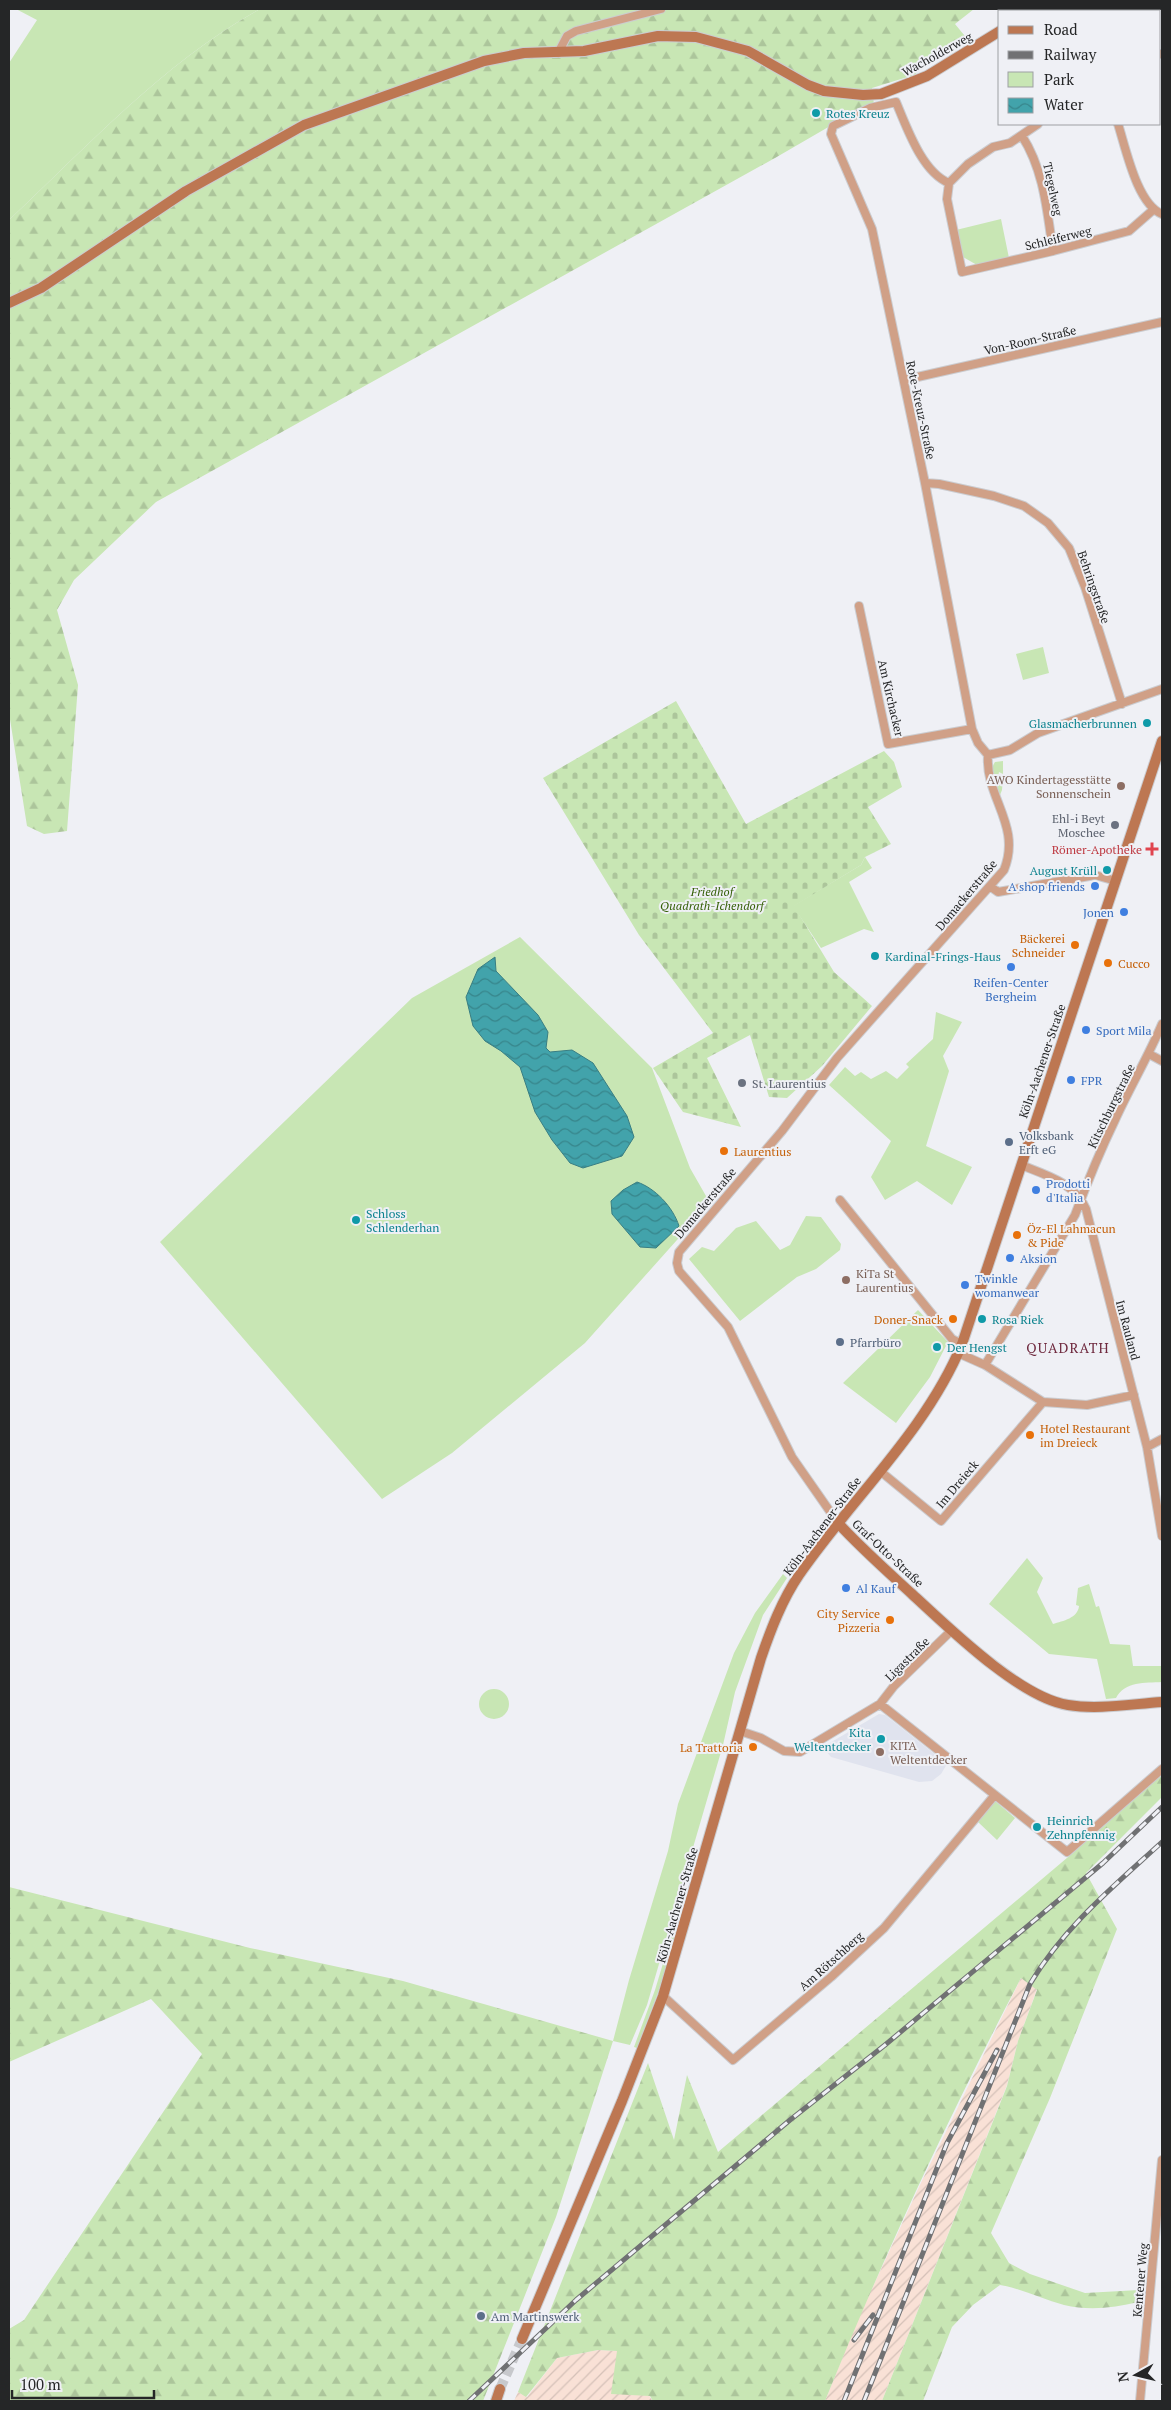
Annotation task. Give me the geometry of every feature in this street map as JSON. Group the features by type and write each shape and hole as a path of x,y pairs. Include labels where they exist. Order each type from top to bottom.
{"main road":[{"name":"Wacholderweg","path":"9,303 48,284 186,191 304,125 484,61 524,53 597,49 630,40 658,36 696,36 748,51 824,91 863,95 881,94 927,76 998,32"},
{"name":"Köln-Aachener-Straße","path":"522,2339 622,2101 663,1996 774,1619 798,1577 936,1394 960,1348 1162,740"},
{"name":"Graf-Otto-Straße","path":"838,1523 984,1658 1040,1698 1067,1705 1094,1707 1162,1702"},
{"path":"496,2401 500,2389"}],"street":[{"path":"558,52 568,36 576,31 661,9"},
{"name":"Rote-Kreuz-Straße","path":"949,183 933,175 912,139 896,102 870,108 833,126 831,134 872,229 904,380 972,728 978,743 988,755"},
{"path":"949,183 968,164 993,147 1022,136 1037,125"},
{"path":"1118,125 1140,189 1153,210 1162,214"},
{"name":"Tiegelweg","path":"1022,136 1032,152 1042,182 1054,251"},
{"name":"Schleiferweg","path":"949,183 947,199 962,272 1054,251 1129,231 1153,210"},
{"name":"Von-Roon-Straße","path":"904,380 1162,322"},
{"name":"Behringstraße","path":"924,483 964,488 1009,501 1024,506 1048,523 1069,548 1085,587 1122,704"},
{"name":"Am Kirchacker","path":"859,606 888,744 972,728"},
{"path":"988,755 1010,750 1038,733 1162,689"},
{"name":"Domackerstraße","path":"677,1263 679,1252 782,1130 837,1058 991,887 1007,863 1010,840 1008,825 988,776 988,755"},
{"path":"991,887 998,892 1095,875 1116,881"},
{"name":"Kitschburgstraße","path":"985,1365 1075,1215 1116,1119 1150,1054 1162,1024"},
{"path":"1150,1054 1162,1061"},
{"path":"1021,1165 1060,1182 1082,1199"},
{"name":"Im Rauland","path":"1082,1199 1147,1447 1162,1536"},
{"path":"840,1200 952,1340 960,1348 985,1365 1043,1402 1087,1405 1134,1395"},
{"name":"Graf-Otto-Straße","path":"677,1263 680,1271 728,1327 792,1457 838,1523"},
{"name":"Im Dreieck","path":"880,1470 941,1520 1043,1402"},
{"path":"1147,1447 1162,1439"},
{"name":"Ligastraße","path":"880,1704 894,1686 952,1630"},
{"path":"740,1731 761,1738 784,1751 800,1752 880,1704 1067,1852 1162,1769"},
{"name":"Am Rötschberg","path":"663,1996 733,2060 831,1977 884,1928 994,1796"},
{"name":"Kentener Weg","path":"1140,2401 1162,2160"}],"shaded area":[{"name":"KITA Weltentdecker","path":"879,1714 885,1715 947,1764 941,1774 932,1781 919,1782 831,1757 823,1747"},
{"path":"1021,1978 1037,1989 1018,2041 1007,2085 882,2401 825,2401 858,2319 919,2187"},
{"path":"598,2350 618,2351 653,2401 514,2401 518,2392 527,2397 557,2358"}],"green space":[{"path":"16,9 260,9 225,30 159,80 9,220 9,63 37,20"},
{"path":"260,9 974,9 955,24 969,41 925,66 914,75 872,88 874,105 856,111 775,158 156,502 74,580 57,610 78,685 67,831 44,834 27,826 9,713 9,220 159,80 225,30"},
{"path":"1001,219 1009,258 977,265 963,257 956,230"},
{"path":"1043,647 1049,673 1023,680 1016,654"},
{"name":"Friedhof Quadrath-Ichendorf","path":"676,701 746,824 884,751 894,762 902,787 868,807 891,844 865,857 861,865 794,906 834,972 872,1006 822,1066 787,1098 769,1097 750,1035 707,1058 741,1127 683,1112 653,1068 713,1033 639,935 543,778"},
{"path":"1003,761 1003,774 999,772 998,777 1003,777 1000,795 993,779 992,770 995,762"},
{"path":"865,857 872,868 849,882 874,932 864,929 821,948 793,906 861,865"},
{"path":"520,937 652,1068 690,1168 710,1203 585,1343 452,1453 382,1499 160,1242 412,998"},
{"path":"936,1012 962,1022 943,1056 949,1071 926,1146 972,1167 952,1205 917,1181 885,1200 871,1177 891,1141 829,1085 845,1067 855,1076 861,1072 871,1079 886,1071 897,1079 909,1067 906,1064 933,1039"},
{"path":"806,1216 821,1217 841,1244 840,1250 816,1269 797,1277 740,1321 689,1259 702,1247 714,1251 736,1228 756,1221 780,1250 790,1245"},
{"path":"918,1310 948,1342 930,1377 896,1423 843,1383"},
{"path":"1027,1558 1043,1578 1037,1592 1053,1624 1061,1622 1076,1613 1079,1606 1076,1605 1078,1588 1089,1584 1096,1607 1099,1606 1110,1644 1130,1645 1133,1666 1162,1666 1162,1682 1136,1684 1125,1688 1116,1698 1106,1699 1097,1659 1049,1654 989,1604"},
{"path":"783,1574 787,1578 763,1615 735,1692 723,1745 647,2005 630,2045 613,2041 629,1980 668,1851 678,1804 734,1653 755,1613"},
{"path":"494,1689 505,1693 509,1704 505,1715 494,1719 483,1715 479,1704 483,1693"},
{"path":"1162,1774 1162,1797 1086,1873 1117,1929 1050,2098 991,2233 1009,2263 1030,2274 1085,2293 1139,2290 1138,2302 1101,2308 1073,2307 1000,2285 973,2305 952,2327 923,2401 882,2401 1007,2086 1018,2041 1037,1990 1021,1978 968,2082 918,2187 825,2401 653,2401 650,2396 611,2394 617,2351 598,2350 557,2358 526,2397 518,2392 648,2063 674,2140 687,2075 718,2152 1074,1852"},
{"path":"995,1801 1015,1818 997,1840 978,1822"},
{"path":"9,1887 250,1948 403,1981 613,2041 556,2217 483,2401 9,2401 9,2329 24,2320 202,2054 151,1999 9,2062"},
{"path":"686,1887 689,1888 660,1987 637,2048 634,2047 655,1990"}],"water":[{"path":"495,957 496,971 538,1015 548,1032 546,1048 550,1052 572,1050 593,1063 627,1116 634,1137 622,1156 583,1168 570,1163 552,1140 535,1112 520,1067 501,1051 485,1041 473,1026 466,997 478,969"},
{"path":"637,1182 657,1194 668,1205 679,1226 656,1248 640,1247 612,1214 611,1201 623,1190"}],"tunnel":[{"path":"500,2389 522,2339"}],"railway":[{"path":"469,2401 576,2300 790,2120 885,2045 1103,1863 1162,1807"},
{"path":"864,2401 1030,1984 1043,1963 1074,1926 1108,1891 1162,1842"},
{"path":"844,2401 947,2143 997,2050"},
{"path":"854,2340 873,2315"}],"place":[{"name":"Rotes Kreuz","path":"816,113"},
{"name":"Glasmacherbrunnen","path":"1147,723"},
{"name":"AWO Kindertagesstätte Sonnenschein","path":"1121,786"},
{"name":"Ehl-i Beyt Moschee","path":"1115,825"},
{"name":"Römer-Apotheke","path":"1152,849"},
{"name":"August Krüll","path":"1107,870"},
{"name":"A shop friends","path":"1095,886"},
{"name":"Jonen","path":"1124,912"},
{"name":"Bäckerei Schneider","path":"1075,945"},
{"name":"Kardinal-Frings-Haus","path":"875,956"},
{"name":"Cucco","path":"1108,963"},
{"name":"Reifen-Center Bergheim","path":"1011,967"},
{"name":"Sport Mila","path":"1086,1030"},
{"name":"FPR","path":"1071,1080"},
{"name":"St. Laurentius","path":"742,1083"},
{"name":"Volksbank Erft eG","path":"1009,1142"},
{"name":"Laurentius","path":"724,1151"},
{"name":"Prodotti d'Italia","path":"1036,1190"},
{"name":"Schloss Schlenderhan","path":"356,1220"},
{"name":"Öz-El Lahmacun & Pide","path":"1017,1235"},
{"name":"Aksion","path":"1010,1258"},
{"name":"KiTa St Laurentius","path":"846,1280"},
{"name":"Twinkle womanwear","path":"965,1285"},
{"name":"Doner-Snack","path":"953,1319"},
{"name":"Rosa Riek","path":"982,1319"},
{"name":"Pfarrbüro","path":"840,1342"},
{"name":"Der Hengst","path":"937,1347"},
{"name":"Hotel Restaurant im Dreieck","path":"1030,1435"},
{"name":"Al Kauf","path":"846,1588"},
{"name":"City Service Pizzeria","path":"890,1620"},
{"name":"Kita Weltentdecker","path":"881,1739"},
{"name":"La Trattoria","path":"753,1747"},
{"name":"KITA Weltentdecker","path":"880,1752"},
{"name":"Heinrich Zehnpfennig","path":"1037,1827"},
{"name":"Am Martinswerk","path":"481,2316"}],"district":[{"name":"QUADRATH","path":"1068,1347"}]}
